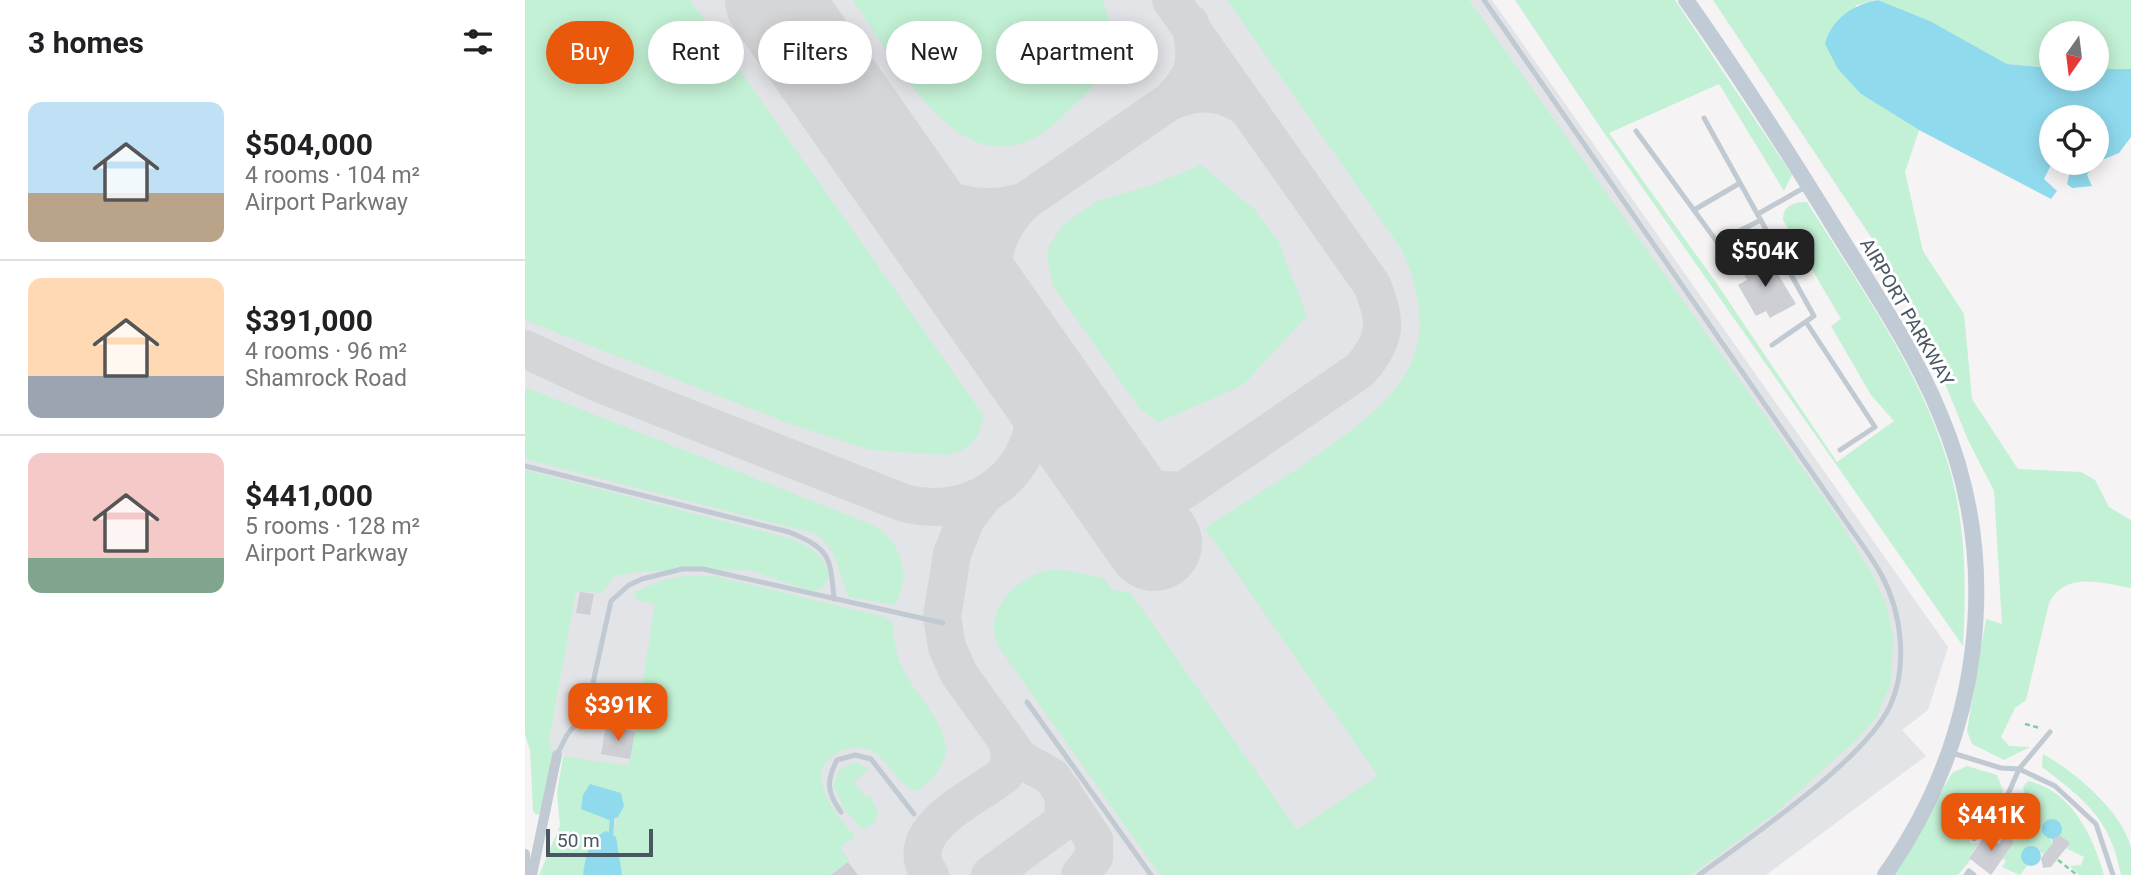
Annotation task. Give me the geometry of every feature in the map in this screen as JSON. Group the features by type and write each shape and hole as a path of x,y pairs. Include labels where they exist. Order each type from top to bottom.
{"main road":[{"name":"AIRPORT PARKWAY","path":"1686,0 1808,185 1922,375 1940,414 1965,486 1976,553 1976,619 1969,680 1949,752 1928,804 1885,875"}],"street":[{"path":"533,875 557,755"},
{"path":"525,854 526,875"}],"lane":[{"path":"1484,0 1838,510 1883,577 1891,601 1900,644 1899,678 1889,708 1877,726 1811,790 1699,875"},
{"path":"1704,118 1814,316 1772,345"},
{"path":"1636,131 1734,265"},
{"path":"1694,211 1740,183"},
{"path":"1717,242 1808,185"},
{"path":"1806,321 1875,427 1840,450"},
{"path":"525,466 789,532 813,542 827,555 834,599"},
{"path":"557,755 567,735 587,710 611,601 629,585 671,572 703,569 943,623"},
{"path":"1027,702 1151,875"},
{"path":"1973,839 2005,801 2019,769 2050,732"},
{"path":"1949,752 2001,768 2019,769 2055,786 2095,824 2113,875"},
{"path":"841,812 828,788 829,775 837,760 855,755 871,760 914,814"},
{"path":"1966,875 1969,871 1974,875"}],"path":[{"path":"2025,724 2050,732"},
{"path":"2058,860 2077,875"}],"shaded area":[{"path":"525,0 1492,0 1948,647 1928,710 1902,730 1926,756 1766,875 556,875 564,836 566,756 547,754 580,565 525,532"}],"green space":[{"path":"525,0 690,0 705,21 648,21 648,84 744,84 744,76 984,416 978,435 967,448 949,455 870,450 785,422 525,320"},
{"path":"853,0 1102,0 1110,21 996,21 996,84 1094,84 1069,110 1034,138 1001,147 971,139 943,120 911,84 982,84 982,21 886,21 886,49 872,28 872,21 867,21"},
{"path":"1227,0 1469,0 1835,514 1871,572 1886,604 1893,637 1891,682 1876,718 1856,740 1775,813 1691,875 1160,875 1000,649 994,631 995,617 1006,597 1024,581 1045,571 1056,570 1104,578 1112,590 1130,592 1297,830 1378,776 1205,528 1330,446 1380,405 1398,385 1411,363 1418,340 1419,314 1414,284 1402,250"},
{"path":"1515,0 1675,0 1792,175 1784,191 1719,84 1609,133 1717,284 1837,462 1894,421 1871,395 1831,326 1841,319 1783,220 1783,215 1790,205 1807,202 1892,339 1929,411 1943,448 1954,486 1963,546 1963,646 1598,124"},
{"path":"1713,0 1876,0 1856,5 1861,94 1919,130 1905,172 1923,251 1964,314 1972,399 2018,469 2081,472 2095,480 2109,507 2131,520 2131,588 2097,582 2075,583 2065,586 2049,603 2026,700 2015,708 2001,737 2009,746 2030,747 2004,760 1972,744 1967,731 1986,619 2002,624 1994,491 1968,440 1931,349 1877,246"},
{"path":"1878,0 2131,0 2131,69 2109,69 2109,21 2039,21 2039,67 2007,64 1930,21"},
{"path":"1201,165 1254,209 1278,241 1307,316 1243,385 1159,422 1140,409 1053,286 1047,257 1049,246 1063,225 1097,201 1152,185"},
{"path":"525,387 875,526 892,542 901,561 902,583 895,605 849,597 829,546 813,533 525,459"},
{"path":"525,470 788,538 814,551 823,561 829,576 823,588 811,591 750,570 646,571 614,576 602,593 576,591 549,742 552,754 541,813 537,815 533,811 530,750 525,735"},
{"path":"685,576 714,576 885,617 893,623 896,651 901,664 943,734 946,747 943,761 934,776 918,791 901,781 881,757 864,748 842,750 828,761 821,769 823,788 831,805 855,837 840,847 849,861 831,875 622,875 613,836 621,793 591,784 597,817 609,820 610,831 597,835 585,859 583,875 539,875 560,826 557,793 563,756 629,766 655,605 636,599 635,592 663,580"},
{"path":"2043,754 2069,771 2108,807 2126,834 2131,848 2131,875 2121,875 2103,824 2083,801 2042,767"},
{"path":"854,762 869,769 854,782 866,797 869,795 878,811 875,822 863,830 845,810 833,786 839,770"},
{"path":"1967,766 1997,775 2003,790 1999,801 1970,837 1970,843 1979,843 1969,857 1971,859 1958,875 1893,875 1952,773"},
{"path":"2028,781 2057,794 2078,817 2094,846 2104,875 2079,875 2070,866 2081,865 2084,857 2066,848 2070,843 2060,835 2060,823 2051,819 2042,827 2053,843 2044,855 2034,847 2027,847 2025,864 2028,865 2020,875 2002,867 2006,861 2002,858 2014,842 1989,828 2006,808 2019,824 2035,812 2025,797 2023,787"}],"water":[{"path":"1878,0 1930,21 2007,64 2039,67 2039,91 2109,91 2109,69 2131,69 2131,137 2119,153 2109,157 2109,105 2039,105 2039,175 2046,175 2044,179 2057,191 2051,199 1919,130 1861,94 1838,69 1825,44 1838,20 1852,9"},
{"path":"2069,175 2087,175 2092,186 2072,188 2067,184"},
{"path":"590,784 621,793 624,806 618,817 609,820 581,809 583,795"},
{"path":"2052,819 2059,822 2062,829 2059,836 2052,839 2045,836 2042,829 2045,822"},
{"path":"606,831 616,837 622,875 583,875 592,844"},
{"path":"2031,846 2038,849 2041,856 2038,863 2031,866 2024,863 2021,856 2024,849"}],"building":[{"path":"1767,256 1796,304 1770,318 1766,311 1756,316 1738,285 1747,280 1742,270"},
{"path":"580,592 594,594 590,615 576,613"},
{"path":"606,726 635,732 630,759 601,754"},
{"path":"2025,797 2036,812 2019,824 2008,809"},
{"path":"1986,834 1999,844 2005,835 2014,842 1991,875 1969,858"},
{"path":"2060,835 2070,843 2051,867 2043,868 2041,858 2053,843 2052,839"},
{"path":"848,862 858,875 831,875"}],"waterway":[{"path":"611,834 612,819"}],"taxiway":[{"path":"1102,470 1150,489 1183,491 1360,370 1375,349 1382,330 1380,310 1372,285 1171,0"},
{"path":"1190,23 1194,48 1193,67 1185,84 1169,102 1190,95 1221,95 1250,111"},
{"path":"1025,201 1169,102"},
{"path":"888,162 918,185 951,201 987,207 1025,201 1003,229 993,260 994,293 1004,328"},
{"path":"525,349 596,382 904,503 928,507 950,506 972,500 991,490 1008,476 1021,459 1031,438 1035,414 1034,371"},
{"path":"983,497 966,519 952,554 942,617 947,647 959,674 1020,759 1052,777 1094,840 1094,857 1080,875"},
{"path":"930,875 923,859 924,844 932,830 960,805 1005,774 1010,761 1008,742"},
{"path":"990,875 1061,823 1064,812 1063,792"}],"runway":[{"path":"773,0 1154,543"}]}
